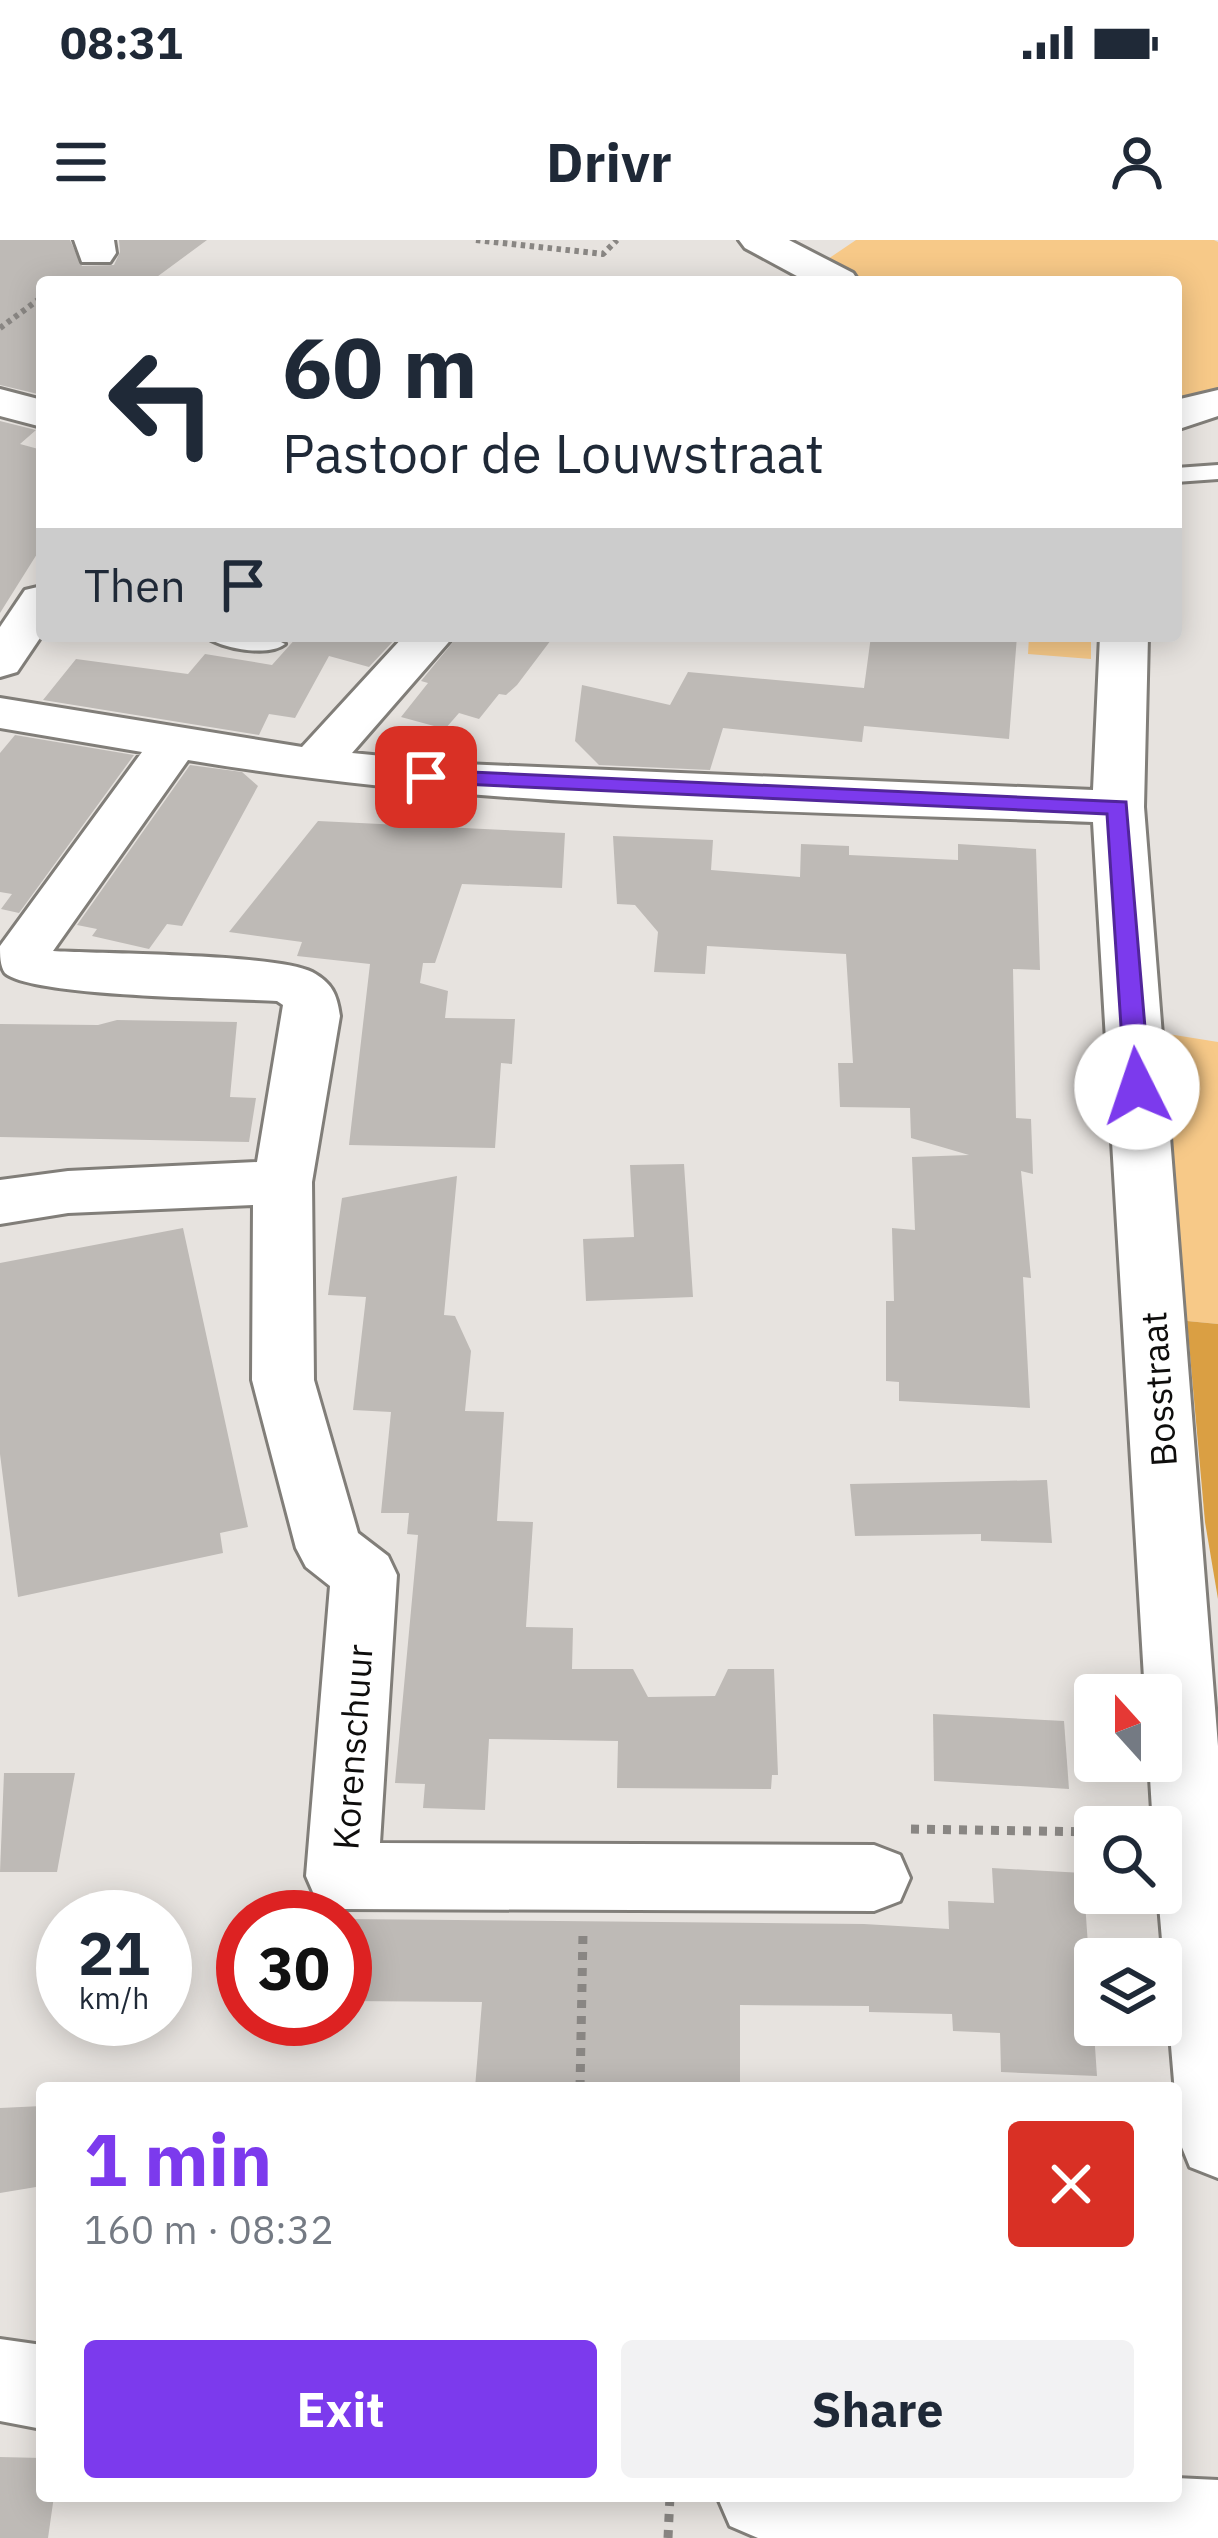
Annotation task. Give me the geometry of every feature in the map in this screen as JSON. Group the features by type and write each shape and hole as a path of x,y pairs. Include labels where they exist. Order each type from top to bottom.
{"street":[{"path":"756,251 823,276"},
{"path":"0,402 36,412"},
{"path":"1182,414 1203,404 1218,404"},
{"path":"0,662 30,606"},
{"path":"314,766 425,642"},
{"name":"Bosstraat","path":"1124,642 1118,807 1187,1810 1218,2140"},
{"path":"0,713 314,766 464,780 1118,807"},
{"name":"Korenschuur","path":"174,743 27,946 25,961 45,969 289,983 310,997 312,1016 283,1182 283,1380 329,1548 364,1575 342,1876 874,1878"},
{"path":"0,1202 68,1192 283,1182"},
{"path":"0,2380 36,2386"},
{"path":"862,2502 1218,2523"}],"lane":[{"path":"1182,475 1218,472"},
{"path":"258,642 272,644"}],"path":[{"path":"476,240 603,254 616,240"},
{"path":"0,328 36,301"},
{"path":"0,311 16,316"},
{"path":"874,1878 871,1839 884,1828 1074,1832"},
{"path":"580,2082 584,1878"},
{"path":"668,2538 670,2502"}],"shaded area":[{"path":"856,240 1214,240 1218,242 1218,397 1182,409 1182,276 845,276 825,261"},
{"path":"1029,642 1091,642 1091,659 1028,654"},
{"path":"1162,1033 1218,1042 1218,1324 1187,1321"},
{"path":"1187,1321 1218,1324 1218,1599 1205,1522"}],"building":[{"path":"0,240 70,240 82,266 114,265 119,240 207,240 158,276 36,276 36,394 0,385"},
{"path":"0,421 36,430 20,444 36,448 36,556 0,613"},
{"path":"293,642 392,642 369,667 329,656 295,718 269,714 259,735 43,700 76,659 188,674 205,654 272,665"},
{"path":"453,642 549,642 517,685 506,695 499,694 479,719 459,713 445,729 401,717 428,683 421,681"},
{"path":"870,642 1017,642 1009,739 864,726 862,742 723,728 710,770 599,765 575,741 582,685 670,705 688,672 864,688"},
{"path":"15,735 134,755 19,913 1,909 12,894 0,892 0,753"},
{"path":"190,765 242,772 258,786 182,926 167,924 149,949 92,936 97,929 77,925"},
{"path":"318,821 565,833 562,888 462,884 435,963 423,963 420,983 448,991 445,1018 515,1019 512,1064 501,1063 495,1148 349,1145 370,964 297,956 302,942 229,932"},
{"path":"613,836 713,840 711,870 800,877 801,844 849,846 849,855 958,860 958,844 1036,849 1040,970 1013,969 1016,1118 1031,1119 1033,1174 1021,1171 1031,1278 1023,1277 1030,1408 899,1401 899,1382 886,1381 886,1301 894,1301 892,1228 915,1230 912,1157 969,1155 911,1138 910,1108 840,1107 838,1063 853,1063 846,954 707,946 705,974 654,972 658,932 635,905 617,904"},
{"path":"117,1020 237,1022 230,1097 256,1098 249,1142 0,1137 0,1024 98,1025"},
{"path":"684,1164 693,1297 586,1301 583,1239 634,1237 630,1165"},
{"path":"457,1176 444,1315 455,1316 471,1351 465,1411 504,1412 497,1521 533,1522 526,1627 573,1628 572,1669 633,1669 648,1697 715,1696 728,1669 774,1669 778,1775 772,1775 771,1789 617,1788 618,1741 489,1739 485,1810 423,1808 425,1784 395,1783 418,1535 407,1534 409,1513 381,1513 391,1412 353,1410 366,1297 328,1295 342,1198"},
{"path":"183,1228 248,1527 220,1533 223,1553 18,1597 0,1454 0,1263"},
{"path":"1047,1480 1052,1543 981,1541 981,1534 855,1536 850,1484"},
{"path":"933,1714 1064,1721 1069,1789 934,1781"},
{"path":"4,1773 75,1773 57,1872 0,1872"},
{"path":"992,1868 1074,1873 1074,1914 1086,1914 1087,1938 1074,1938 1074,2046 1095,2046 1097,2076 1001,2072 1000,2033 953,2031 952,2014 869,2012 869,2006 740,2005 740,2082 475,2082 482,2002 372,2001 372,1919 949,1929 948,1901 994,1903"},
{"path":"36,2106 36,2187 0,2193 0,2108"},
{"path":"0,2457 36,2458 36,2502 53,2502 48,2538 0,2538"}],"route":[{"path":"426,777 1118,807 1137,1087"}]}
